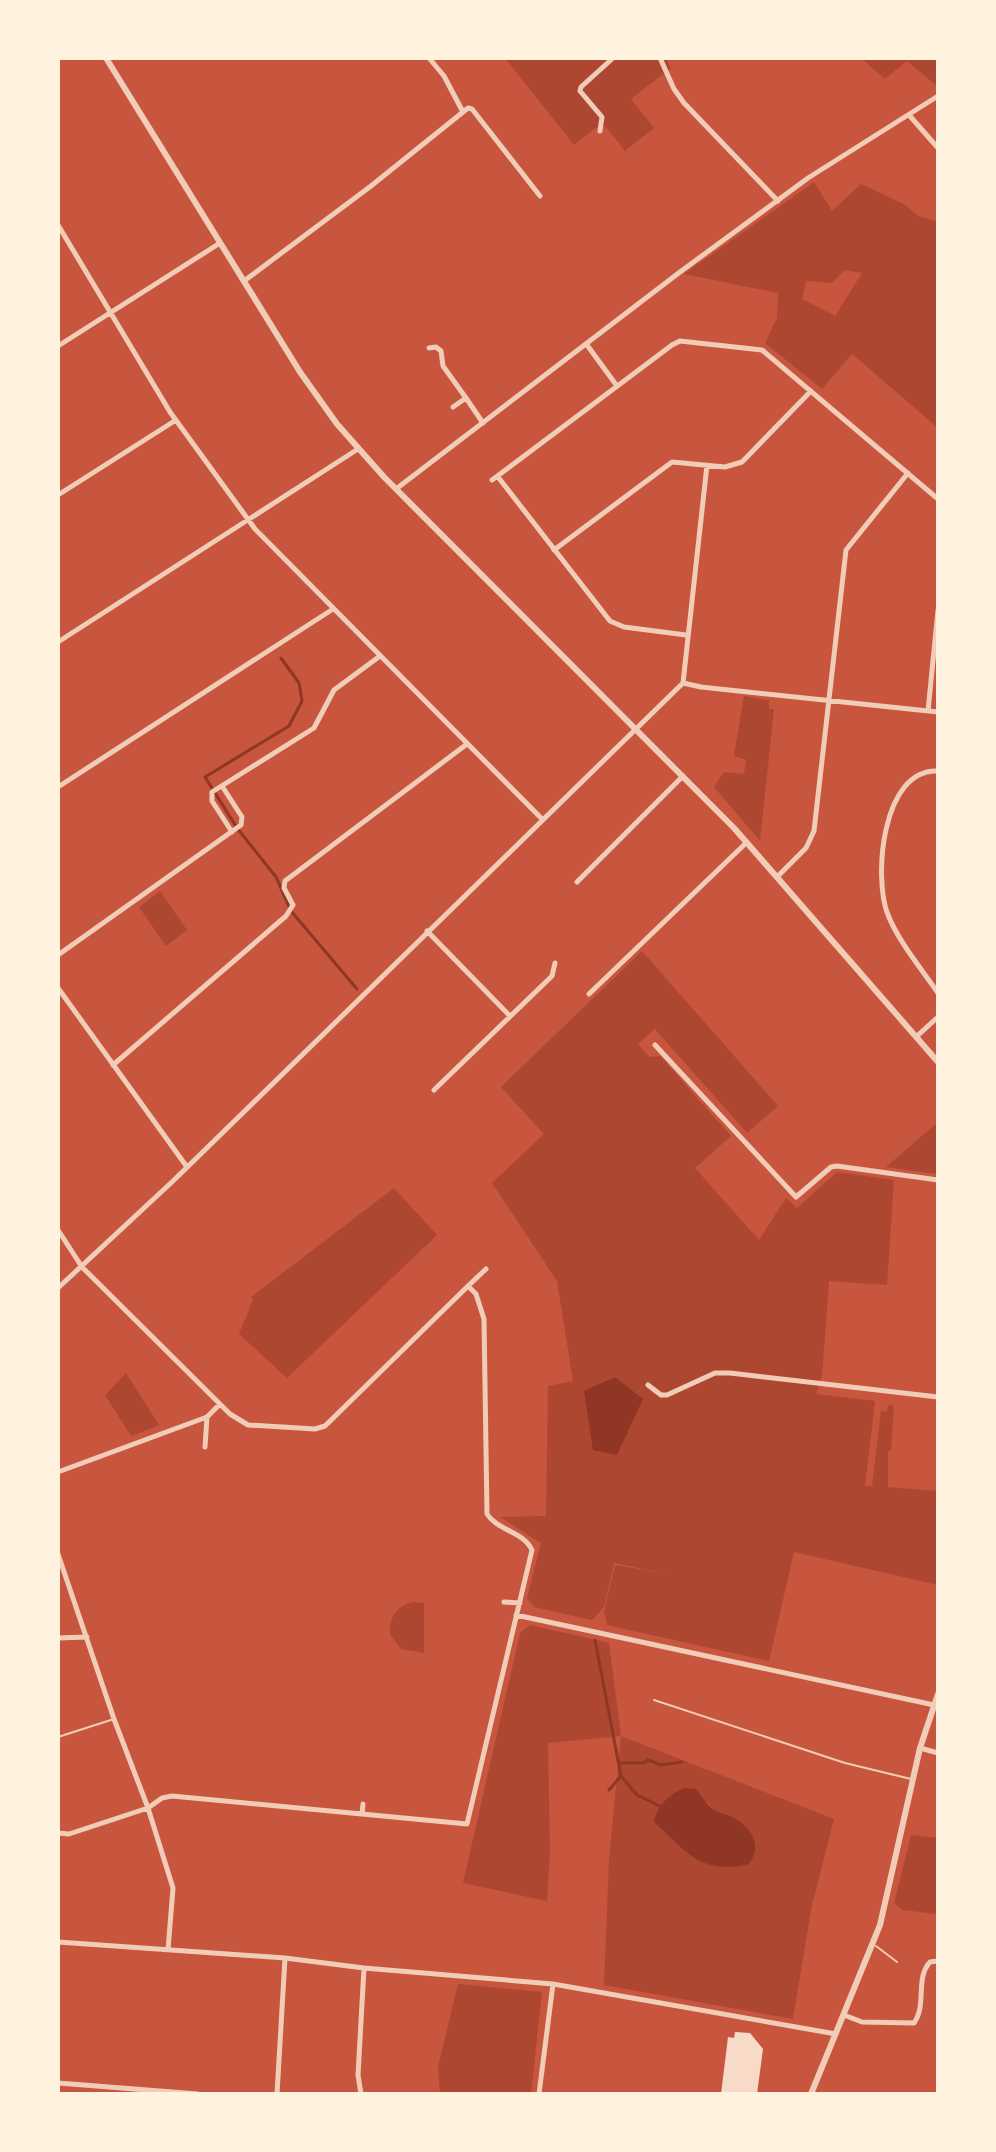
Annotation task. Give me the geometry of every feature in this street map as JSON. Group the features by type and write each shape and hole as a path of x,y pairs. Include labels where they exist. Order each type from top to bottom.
{"street":[{"path":"106,58 307,383 358,449 747,841 938,1062"},
{"path":"429,58 444,76 463,112"},
{"path":"600,131 602,117 580,91 613,58"},
{"path":"660,58 684,103 778,201"},
{"path":"396,489 815,173 938,96"},
{"path":"244,281 371,186 468,108 472,109 540,196"},
{"path":"909,115 938,148"},
{"path":"58,225 176,420 248,520 542,819"},
{"path":"58,346 220,243"},
{"path":"686,635 614,624 495,478 680,341 757,348 938,499"},
{"path":"586,345 617,386"},
{"path":"429,348 434,346 441,351 443,366 483,423"},
{"path":"554,550 672,462 729,467 750,457 811,391"},
{"path":"453,407 466,398"},
{"path":"58,495 176,420"},
{"path":"58,642 358,449"},
{"path":"58,1288 187,1167 683,683 707,465"},
{"path":"778,876 806,848 814,831 846,550 908,473"},
{"path":"58,787 333,609"},
{"path":"928,711 938,610"},
{"path":"232,832 211,796 212,792 314,728 334,690 380,656"},
{"path":"683,683 938,712"},
{"path":"113,1065 293,909 284,888 285,881 467,744"},
{"path":"938,771 925,772 901,791 889,819 881,866 882,890 889,918 938,992"},
{"path":"577,882 683,776"},
{"path":"58,955 241,825 242,817 222,786"},
{"path":"589,994 747,841"},
{"path":"427,931 510,1016"},
{"path":"434,1090 552,976 555,963"},
{"path":"58,988 187,1167"},
{"path":"916,1037 938,1017"},
{"path":"655,1045 796,1197 831,1167 938,1180"},
{"path":"58,1230 82,1267 220,1404 237,1420 248,1425 315,1429 325,1426 486,1269"},
{"path":"58,1833 69,1834 148,1808 162,1798 172,1796 467,1824 532,1550 527,1540 491,1520 487,1514 484,1319 481,1305 468,1286"},
{"path":"648,1385 661,1395 667,1395 715,1373 730,1373 938,1397"},
{"path":"58,1472 207,1417 220,1404"},
{"path":"205,1447 207,1417"},
{"path":"58,1554 148,1808 173,1888 168,1950"},
{"path":"504,1602 520,1603"},
{"path":"516,1615 934,1705"},
{"path":"58,1638 87,1637"},
{"path":"811,2094 873,1945 920,1748 938,1694"},
{"path":"920,1748 938,1753"},
{"path":"362,1814 363,1804"},
{"path":"58,1942 285,1958 553,1984 836,2034"},
{"path":"277,2094 285,1958"},
{"path":"844,2015 862,2022 914,2023 920,2013 924,1968 930,1962 938,1961"},
{"path":"361,2094 358,2075 364,1968"},
{"path":"539,2094 553,1984"},
{"path":"58,2083 198,2094"}],"lane":[{"path":"654,1700 845,1763 913,1779"},
{"path":"58,1737 114,1719"},
{"path":"873,1945 897,1962"}],"shaded area":[{"path":"505,58 666,58 671,68 631,99 654,128 625,151 606,127 597,127 574,145"},
{"path":"861,58 938,58 938,87 907,61 885,79"},
{"path":"814,182 832,211 861,184 904,204 918,216 938,222 938,428 852,354 822,389 765,343 777,318 778,293 684,274","holes":["845,270 862,273 835,316 802,299 806,281 832,283"]},
{"path":"744,696 769,700 769,709 774,709 760,841 714,787 724,772 744,774 746,760 734,756"},
{"path":"160,891 187,930 166,946 139,907"},
{"path":"642,951 778,1106 747,1133 655,1029 638,1044 649,1057 660,1056 731,1136 695,1168 759,1240 786,1198 797,1208 837,1172 894,1180 887,1285 829,1281 822,1376 816,1394 875,1401 865,1486 872,1486 881,1411 887,1412 888,1405 894,1406 891,1451 888,1451 888,1487 938,1491 938,1585 794,1552 769,1661 607,1625 604,1611 615,1565 668,1574 614,1563 604,1607 592,1620 534,1607 527,1598 541,1543 500,1517 546,1516 548,1386 573,1381 557,1281 492,1183 544,1134 501,1087"},
{"path":"938,1122 938,1174 886,1167"},
{"path":"394,1188 437,1235 287,1378 239,1334 253,1300 251,1297"},
{"path":"126,1373 159,1425 131,1436 105,1395"},
{"path":"615,1377 643,1399 617,1455 593,1450 584,1391"},
{"path":"414,1602 424,1603 424,1653 401,1649 390,1634 395,1613"},
{"path":"530,1625 609,1643 621,1736 548,1743 550,1853 547,1901 463,1883 520,1633"},
{"path":"621,1736 834,1819 812,1905 793,2019 604,1985 609,1859","holes":["666,1801 707,1802 715,1811 743,1824 655,1816"]},
{"path":"685,1788 696,1789 717,1812 745,1825 755,1843 749,1864 732,1867 706,1863 686,1851 654,1822 665,1801"},
{"path":"911,1835 938,1838 936,1914 903,1910 894,1903"},
{"path":"458,1984 542,1992 531,2094 440,2094 438,2067"}],"building":[{"path":"735,2032 750,2033 763,2049 757,2094 721,2094 728,2037 734,2038"}],"waterway":[{"path":"281,658 299,683 302,701 289,726 205,777 237,828 276,877 291,911 357,989"},
{"path":"595,1640 621,1776 609,1790"},
{"path":"620,1763 643,1763 648,1760 661,1765 682,1762"},
{"path":"621,1776 637,1795 662,1807"}]}
